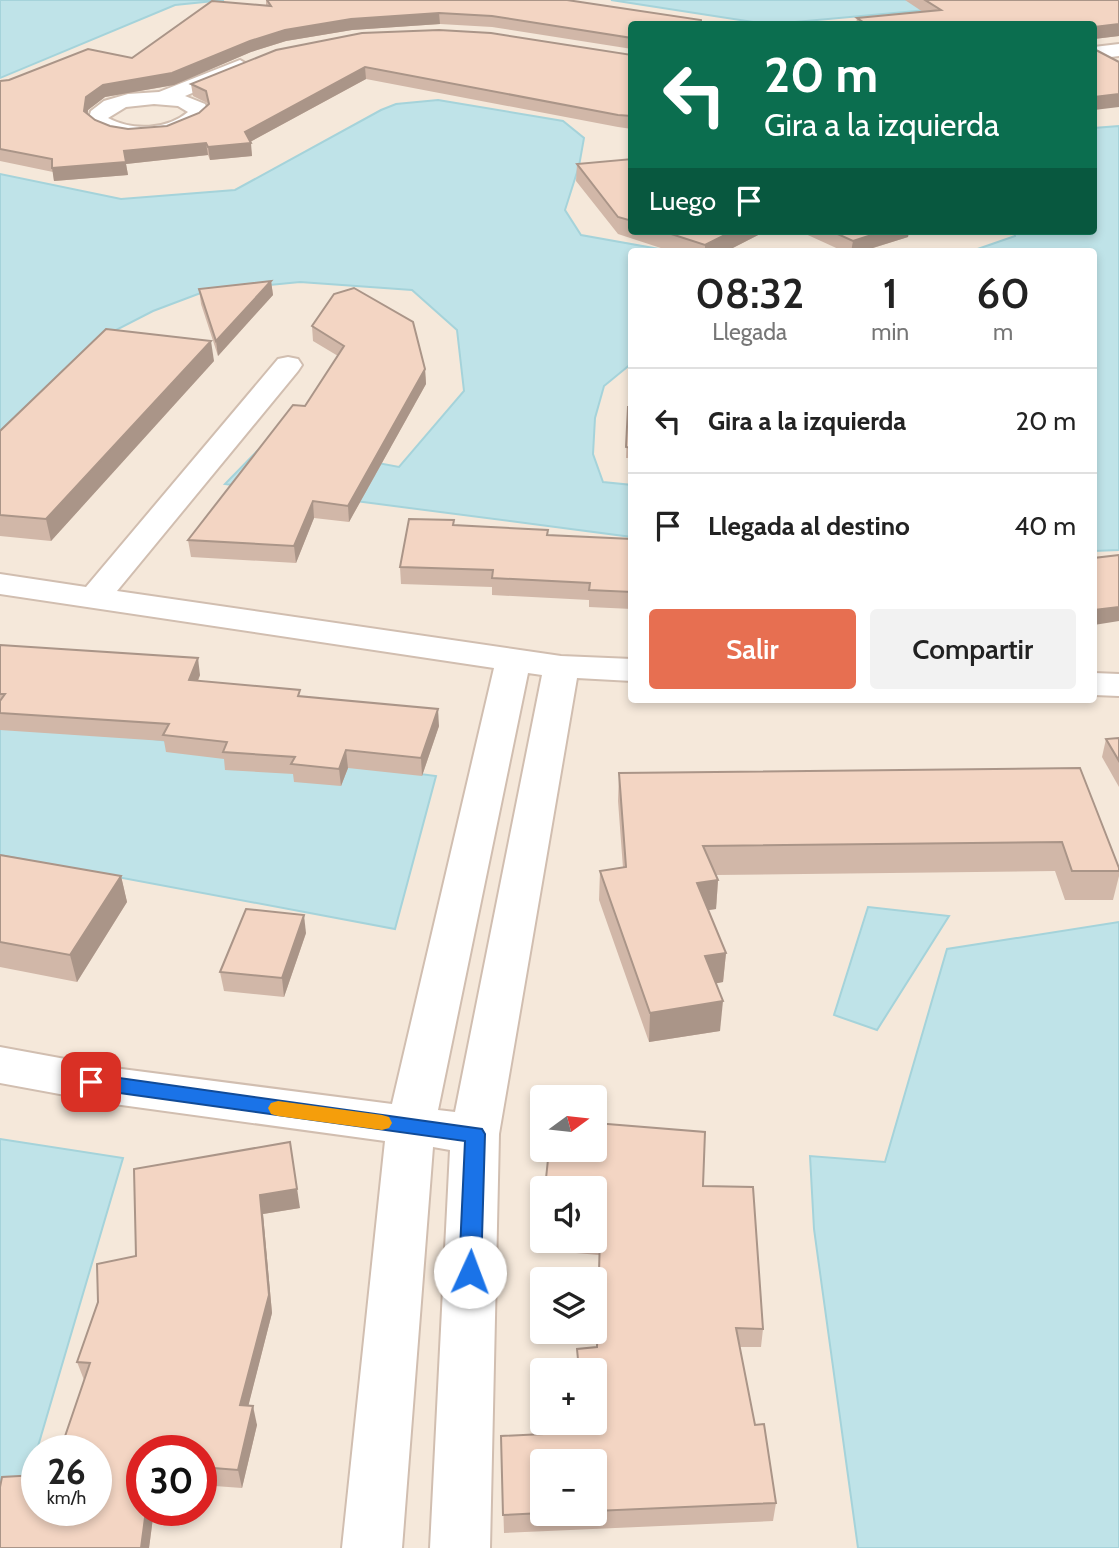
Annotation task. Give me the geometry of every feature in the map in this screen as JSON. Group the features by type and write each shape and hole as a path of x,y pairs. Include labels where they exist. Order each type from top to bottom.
{"street":[{"path":"1097,53 1119,50"},
{"path":"1097,64 1119,61"},
{"path":"162,98 191,103 198,108 199,114 194,120 169,129 151,131 117,130 98,121 103,110 114,104 162,98 260,66 191,103"},
{"path":"94,598 288,365"},
{"path":"0,584 561,667 628,670"},
{"path":"372,1548 411,1127 513,660"},
{"path":"460,1548 475,1134 561,667"},
{"path":"1097,684 1119,685"},
{"path":"0,1065 114,1086 475,1134"}],"shaded area":[{"path":"0,0 1119,0 1119,1548 0,1548"}],"water":[{"path":"0,0 224,0 175,5 0,78"},
{"path":"611,0 1038,0 806,21 747,21"},
{"path":"438,100 563,121 584,138 579,166 565,210 581,235 654,248 628,248 628,366 604,386 595,418 593,454 603,482 628,485 628,536 225,484 266,442 399,467 464,391 457,330 412,290 300,282 206,291 153,311 112,332 0,431 0,174 121,199 235,190 396,104"},
{"path":"1119,126 1119,550 1097,551 1097,248 980,248 1015,235 1097,235 1097,128"},
{"path":"0,719 436,776 395,929 0,855"},
{"path":"868,907 949,916 877,1030 834,1015"},
{"path":"1119,922 1119,1548 858,1548 814,1229 810,1156 885,1162 947,949"},
{"path":"0,1139 123,1158 41,1435 21,1435 21,1504 8,1548 0,1548"}],"building":[{"path":"267,0 567,0 701,21 628,21 628,37 492,16 439,13 351,19 285,30 250,41 172,73 103,85 86,97 84,111 95,120 110,126 128,129 167,126 199,113 209,104 206,91 191,84 276,50 362,33 439,30 491,33 628,54 628,116 365,67 245,132 251,143 208,147 206,143 124,151 126,162 52,168 52,159 0,149 0,81 9,80 88,49 132,58 212,1 271,6"},
{"path":"925,0 1119,0 1119,24 1097,27 1097,21 862,21 857,18 941,10"},
{"path":"1097,51 1119,62 1119,94 1097,97"},
{"path":"628,159 628,220 618,217 577,164"},
{"path":"674,235 725,235 705,245"},
{"path":"840,235 872,235 853,241"},
{"path":"271,281 216,341 199,289"},
{"path":"354,288 413,322 425,369 348,506 313,501 294,546 188,540 293,405 305,406 344,346 312,326 334,294"},
{"path":"106,329 211,341 46,519 0,515 0,431"},
{"path":"628,407 628,447 626,447"},
{"path":"409,519 454,520 453,525 548,530 547,535 628,539 628,592 589,590 590,583 492,578 493,570 400,567"},
{"path":"1119,555 1119,607 1097,610 1097,558"},
{"path":"0,645 198,658 189,680 300,690 298,696 438,709 421,758 346,750 339,769 291,764 295,757 223,752 227,742 163,735 169,724 0,713 0,701 5,694 0,694"},
{"path":"1119,738 1119,761 1106,739"},
{"path":"1080,768 1119,871 1072,871 1062,842 703,846 718,880 697,883 726,953 705,956 723,1001 650,1013 600,871 626,867 619,773"},
{"path":"0,855 121,876 70,955 0,942"},
{"path":"246,909 304,915 282,978 220,972"},
{"path":"607,1124 705,1132 703,1186 753,1187 763,1329 736,1328 755,1425 764,1424 776,1503 607,1510 607,1449 530,1449 530,1514 503,1515 501,1436 607,1435 607,1358 578,1358 577,1349 607,1344 607,1267 599,1267 600,1253 607,1253 607,1176 546,1176 548,1162 607,1162"},
{"path":"290,1142 297,1189 260,1195 269,1295 240,1405 253,1406 238,1470 217,1468 217,1435 126,1435 126,1526 144,1526 141,1548 0,1548 2,1477 21,1476 21,1526 112,1526 112,1435 65,1435 90,1363 77,1362 98,1302 97,1264 136,1256 134,1169"}],"slow traffic":[{"path":"278,1108 382,1123"}],"route":[{"path":"91,1082 475,1134 470,1272"}]}
